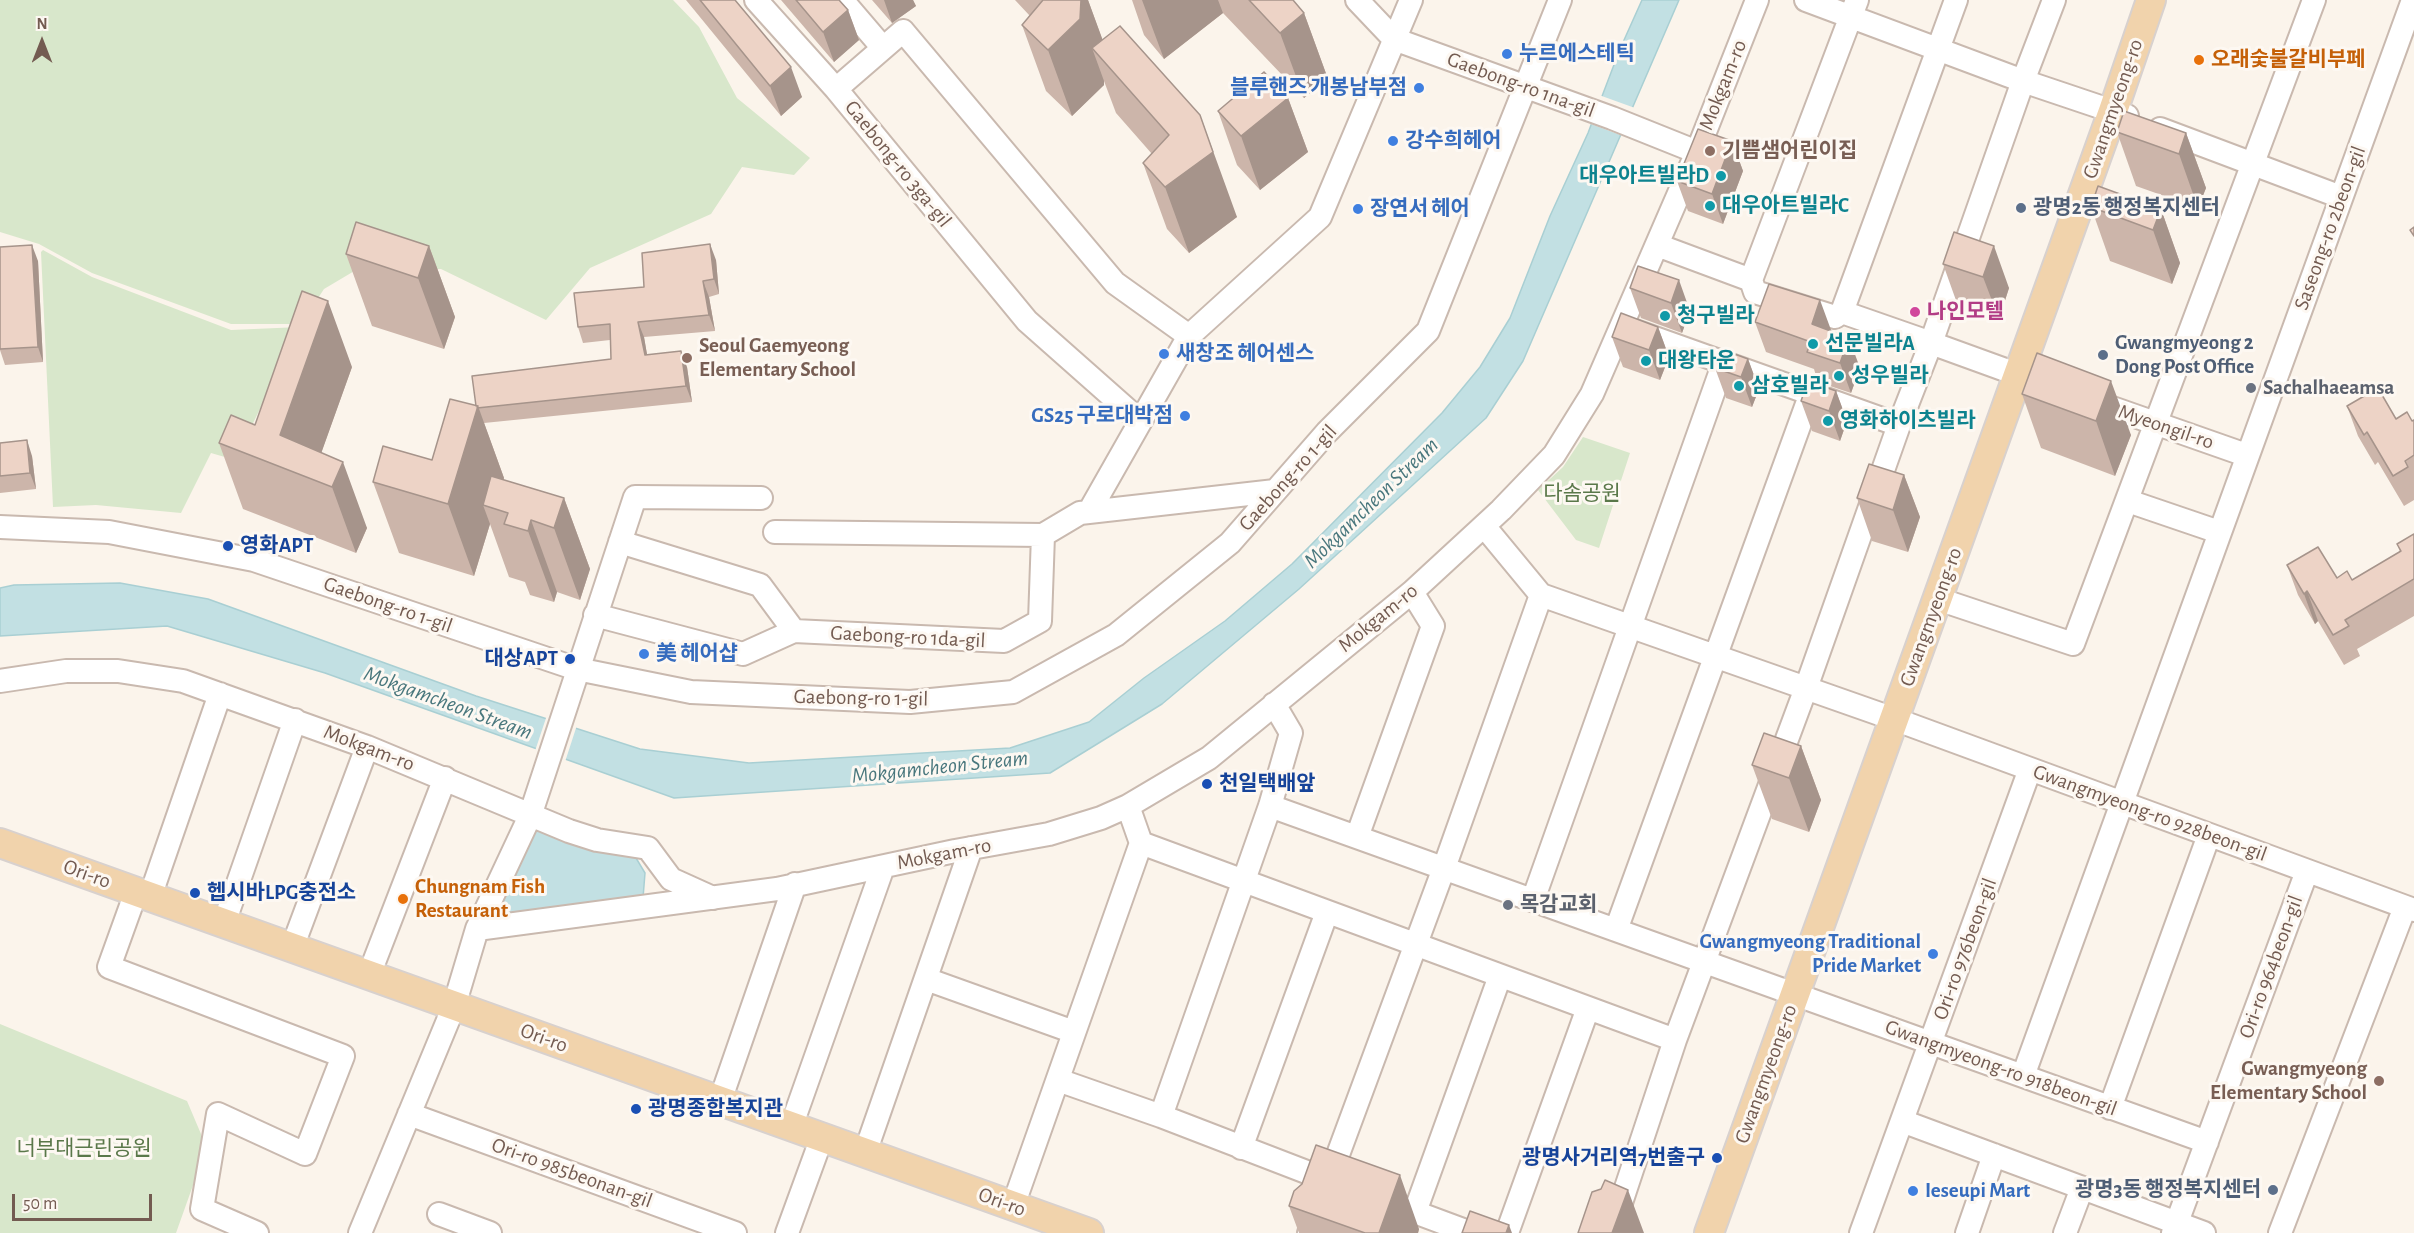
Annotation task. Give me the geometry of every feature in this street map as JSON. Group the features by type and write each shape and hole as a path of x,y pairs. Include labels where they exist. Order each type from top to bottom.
{"main road":[{"name":"Gwangmyeong-ro","path":"1709,1233 2114,111 2151,0"},
{"name":"Ori-ro","path":"0,843 1089,1233"}],"street":[{"path":"756,0 836,88"},
{"path":"842,0 883,48"},
{"name":"Gaebong-ro 1na-gil","path":"1357,0 1394,39 1534,89 1689,149"},
{"path":"1089,512 1188,336 1320,217 1411,0"},
{"name":"Gaebong-ro 1-gil","path":"0,527 109,532 254,560 576,674 690,692 910,702 1013,692 1116,635 1230,543 1327,432 1428,331 1534,89 1560,0"},
{"name":"Mokgam-ro","path":"477,929 713,898 1049,834 1101,818 1128,806 1209,758 1412,592 1554,455 1592,394 1623,326 1657,245 1689,149 1757,0"},
{"path":"1806,0 1854,8 1937,49 2114,111 2341,197"},
{"path":"1854,8 1751,280 1755,292 1835,317 1842,312 1956,0"},
{"path":"1611,1233 1675,1041 1806,688 2054,0"},
{"path":"1938,598 2073,645 2314,0"},
{"name":"Saseong-ro 2beon-gil","path":"2023,1076 2246,455 2414,0"},
{"name":"Gaebong-ro 3ga-gil","path":"1140,421 1027,321 836,88 903,31 1115,283 1188,336"},
{"path":"1657,245 1751,280"},
{"path":"1842,312 2050,386"},
{"path":"1623,326 1899,425"},
{"path":"1533,900 1724,362"},
{"path":"1616,930 1811,393"},
{"name":"Myeongil-ro","path":"2072,394 2246,455"},
{"path":"775,532 1043,535 1080,513 1275,491"},
{"path":"360,1233 454,1006 477,929 532,809 635,497 761,498"},
{"path":"2128,501 2219,532"},
{"path":"1309,1233 1444,868 1541,595 1484,525"},
{"name":"Gaebong-ro 1da-gil","path":"794,632 1004,641 1040,621 1043,535"},
{"path":"595,615 743,654 794,632 760,585 620,542"},
{"path":"1357,837 1432,626 1412,592"},
{"name":"Gwangmyeong-ro 928beon-gil","path":"1541,595 1894,719 2410,909 2280,1233"},
{"name":"Mokgam-ro","path":"0,681 66,671 118,671 183,681 295,720 532,809 597,840 648,848 671,879 713,898"},
{"path":"220,694 143,894 109,968 344,1056 305,1154 218,1114 202,1209 257,1233"},
{"path":"1161,1116 1270,806 1291,733 1274,704"},
{"path":"224,923 295,720"},
{"path":"292,948 367,747"},
{"name":"Ori-ro 976beon-gil","path":"1861,1233 2030,769"},
{"path":"369,975 445,778"},
{"path":"1013,1206 1141,843 1128,806"},
{"name":"Gwangmyeong-ro 918beon-gil","path":"1270,806 2206,1142"},
{"path":"2110,1108 2208,835"},
{"path":"1141,843 1675,1041"},
{"path":"865,1153 971,848"},
{"path":"792,1126 883,867"},
{"name":"Ori-ro 964beon-gil","path":"2175,1228 2307,871"},
{"path":"720,1101 795,884"},
{"path":"1241,1148 1327,912"},
{"path":"1415,1212 1500,976"},
{"path":"926,979 1074,1032"},
{"path":"1507,1233 1588,1008"},
{"path":"1058,1080 1161,1116 1471,1233"},
{"name":"Ori-ro 985beonan-gil","path":"409,1114 735,1233"},
{"path":"1902,1121 2082,1188 2175,1228 2204,1233"},
{"path":"787,1233 822,1137"},
{"path":"1967,1233 1994,1155"},
{"path":"2065,1233 2082,1188"},
{"path":"439,1214 490,1233"}],"green space":[{"path":"0,0 673,0 699,27 737,98 810,158 794,175 742,167 711,214 590,268 546,320 441,269 356,270 324,289 301,324 231,324 92,273 39,244 0,232"},
{"path":"43,250 92,277 231,330 300,327 235,460 211,453 181,513 96,505 53,507 41,252"},
{"name":"다솜공원","path":"1583,437 1630,453 1599,548 1576,540 1538,490 1563,467"},
{"name":"너부대근린공원","path":"0,1024 187,1101 201,1134 202,1160 176,1233 0,1233"}],"water":[{"name":"Mokgamcheon Stream","path":"1642,0 1679,0 1523,361 1486,418 1299,589 1162,704 1050,773 674,798 325,673 167,626 0,636 0,588 14,585 120,583 208,599 476,696 640,749 749,763 1010,748 1089,722 1144,678 1225,621 1292,564 1442,413 1480,367 1510,318 1550,216 1588,133 1620,49"},
{"path":"533,826 633,853 645,873 643,898 489,918"}],"pier":[{"path":"1599,95 1635,108 1623,136 1588,123"},
{"path":"547,715 577,725 565,762 535,751"}],"building":[{"path":"700,0 735,0 791,67 770,86"},
{"path":"796,0 839,0 848,10 823,32"},
{"path":"1043,0 1081,0 1080,19 1048,50 1022,25"},
{"path":"1249,0 1293,0 1304,13 1280,33"},
{"path":"1120,26 1200,115 1213,152 1165,187 1143,163 1169,135 1092,48"},
{"path":"1264,72 1288,98 1241,136 1218,111"},
{"path":"2124,111 2186,133 2179,154 2117,132"},
{"path":"1698,129 1732,141 1712,194 1677,181"},
{"path":"2098,186 2161,209 2153,230 2091,207"},
{"path":"356,222 429,246 418,278 346,254"},
{"path":"1954,232 1994,246 1983,277 1943,264"},
{"path":"710,244 714,279 703,281 709,315 638,322 645,355 681,351 686,386 477,408 472,376 611,359 610,324 578,327 574,293 644,287 642,253"},
{"path":"32,245 38,347 0,349 0,247"},
{"path":"1638,266 1679,280 1671,303 1630,288"},
{"path":"1769,284 1820,300 1812,324 1849,338 1840,363 1807,352 1811,342 1755,322"},
{"path":"302,291 328,301 280,435 343,462 332,487 219,443 231,415 255,425"},
{"path":"1621,313 1658,327 1649,350 1612,337"},
{"path":"1721,349 1748,359 1741,377 1715,368"},
{"path":"2037,353 2111,381 2096,421 2022,394"},
{"path":"1808,381 1836,391 1829,411 1801,401"},
{"path":"2378,388 2396,419 2407,412 2412,421 2414,420 2414,455 2405,461 2408,467 2393,476 2367,432 2364,435 2347,406"},
{"path":"450,399 478,406 448,504 373,482 383,446 432,460"},
{"path":"27,440 30,473 0,476 0,443"},
{"path":"1869,464 1904,475 1893,510 1857,498"},
{"path":"491,476 564,498 554,528 531,520 528,531 504,524 508,513 483,505"},
{"path":"2414,534 2414,579 2345,620 2349,626 2333,635 2307,591 2304,594 2287,565 2318,547 2337,578 2347,571 2352,580 2401,551 2397,544"},
{"path":"1764,733 1801,746 1789,778 1752,765"},
{"path":"1316,1145 1400,1175 1379,1233 1365,1233 1289,1206 1294,1191 1302,1184"},
{"path":"1605,1180 1628,1190 1612,1233 1578,1233 1592,1192 1601,1189"},
{"path":"1470,1211 1509,1225 1506,1233 1462,1233"}],"place":[{"name":"누르에스테틱","path":"1507,54"},
{"name":"오래숯불갈비부페","path":"2199,60"},
{"name":"블루핸즈 개봉남부점","path":"1419,88"},
{"name":"강수희헤어","path":"1393,141"},
{"name":"기쁨샘어린이집","path":"1710,151"},
{"name":"대우아트빌라D","path":"1721,176"},
{"name":"대우아트빌라C","path":"1710,206"},
{"name":"광명2동 행정복지센터","path":"2021,208"},
{"name":"장연서 헤어","path":"1358,209"},
{"name":"나인모텔","path":"1915,312"},
{"name":"청구빌라","path":"1665,316"},
{"name":"선문빌라A","path":"1813,344"},
{"name":"새창조 헤어센스","path":"1164,354"},
{"name":"Gwangmyeong 2 Dong Post Office","path":"2103,355"},
{"name":"Seoul Gaemyeong Elementary School","path":"687,358"},
{"name":"대왕타운","path":"1646,361"},
{"name":"성우빌라","path":"1839,376"},
{"name":"삼호빌라","path":"1739,386"},
{"name":"Sachalhaeamsa","path":"2251,388"},
{"name":"GS25 구로대박점","path":"1185,416"},
{"name":"영화하이츠빌라","path":"1828,421"},
{"name":"영화APT","path":"228,546"},
{"name":"美 헤어샵","path":"644,654"},
{"name":"대상APT","path":"570,659"},
{"name":"천일택배앞","path":"1207,784"},
{"name":"헵시바LPG충전소","path":"195,893"},
{"name":"Chungnam Fish Restaurant","path":"403,899"},
{"name":"목감교회","path":"1508,905"},
{"name":"Gwangmyeong Traditional Pride Market","path":"1933,954"},
{"name":"Gwangmyeong Elementary School","path":"2379,1081"},
{"name":"광명종합복지관","path":"636,1109"},
{"name":"광명사거리역7번출구","path":"1717,1158"},
{"name":"광명3동 행정복지센터","path":"2273,1190"},
{"name":"Ieseupi Mart","path":"1913,1191"}]}
